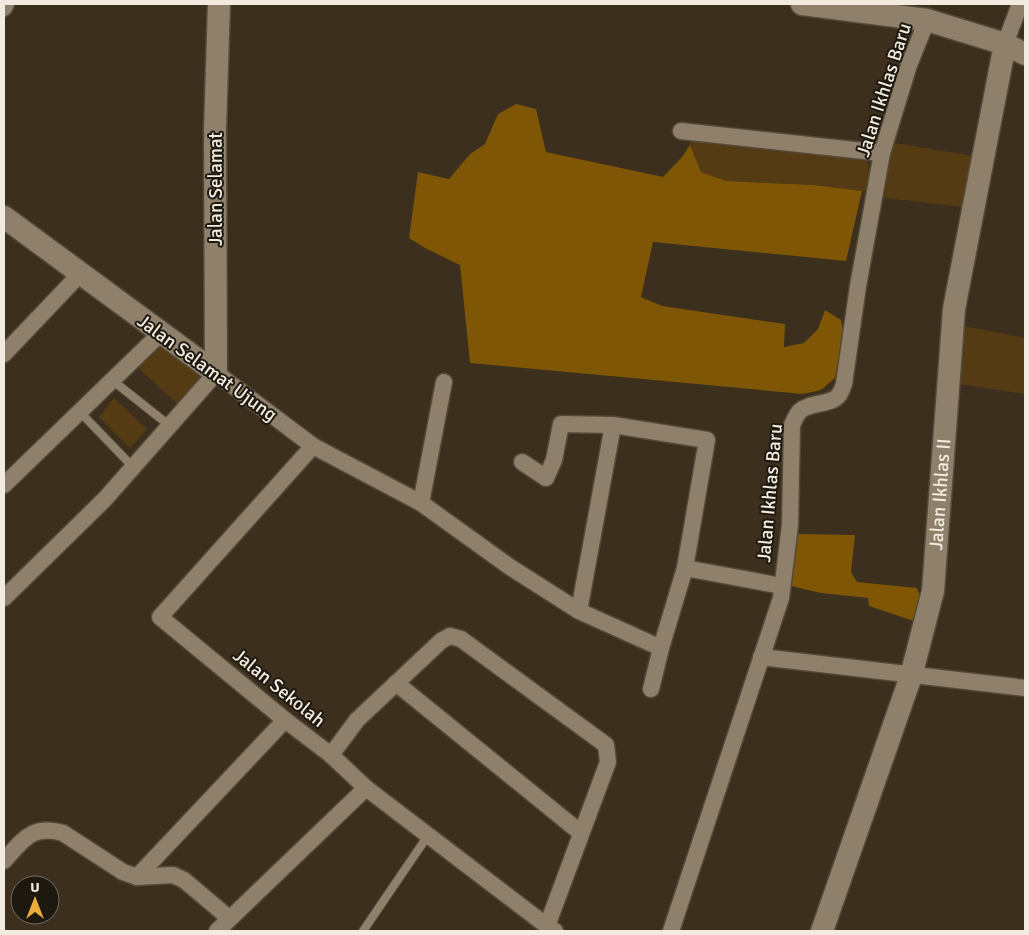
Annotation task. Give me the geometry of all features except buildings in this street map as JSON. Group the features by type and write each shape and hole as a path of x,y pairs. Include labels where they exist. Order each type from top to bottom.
{"street":[{"path":"4,8 6,4"},
{"name":"Jalan Selamat","path":"216,374 216,130 219,4"},
{"path":"802,4 930,12 1025,54"},
{"path":"1005,44 1020,4"},
{"name":"Jalan Ikhlas Baru","path":"670,931 781,598 790,525 792,425 798,413 810,406 834,399 839,395 844,384 858,286 882,153 909,65 930,12"},
{"name":"Jalan Ikhlas II","path":"822,931 911,676 933,591 954,309 1005,44"},
{"path":"681,131 882,153"},
{"name":"Jalan Selamat Ujung","path":"4,217 313,446 421,503 510,567 579,611 660,648"},
{"path":"6,346 80,274"},
{"path":"4,485 161,333"},
{"path":"4,598 105,499 216,374"},
{"path":"421,503 444,382"},
{"path":"522,462 546,478 554,460 561,424 613,425 707,440 685,568 660,648 651,689"},
{"path":"579,611 613,425"},
{"name":"Jalan Sekolah","path":"313,446 160,617 285,720 331,754 366,788 551,929"},
{"path":"685,568 782,586"},
{"path":"331,754 357,720 441,641 450,636 461,638 606,746 608,762 582,833 551,929"},
{"path":"761,657 1025,688"},
{"path":"396,683 582,833"},
{"path":"137,877 285,720"},
{"path":"217,931 366,788"},
{"path":"4,861 28,835 46,829 63,833 123,872 137,877 174,875 184,880 229,918"}],"lane":[{"path":"112,380 170,426"},
{"path":"79,411 134,467"},
{"path":"363,931 428,834"}],"shaded area":[{"path":"516,104 536,109 546,152 663,177 682,157 690,145 701,172 726,181 814,185 862,191 846,261 653,242 641,297 662,306 785,324 784,347 804,343 818,329 825,310 841,320 844,335 835,378 821,390 803,394 470,363 460,265 409,238 418,172 449,179 470,154 485,144 498,114"},
{"path":"690,139 868,161 870,182 868,190 862,191 814,185 726,181 701,172 690,145"},
{"path":"889,142 973,156 962,207 878,197"},
{"path":"964,326 1025,338 1025,394 959,384"},
{"path":"159,342 203,379 180,406 136,366"},
{"path":"114,398 147,429 130,448 99,417"},
{"path":"797,534 855,535 851,572 857,582 917,588 920,597 917,622 869,606 868,598 821,593 791,586 790,569"}]}
